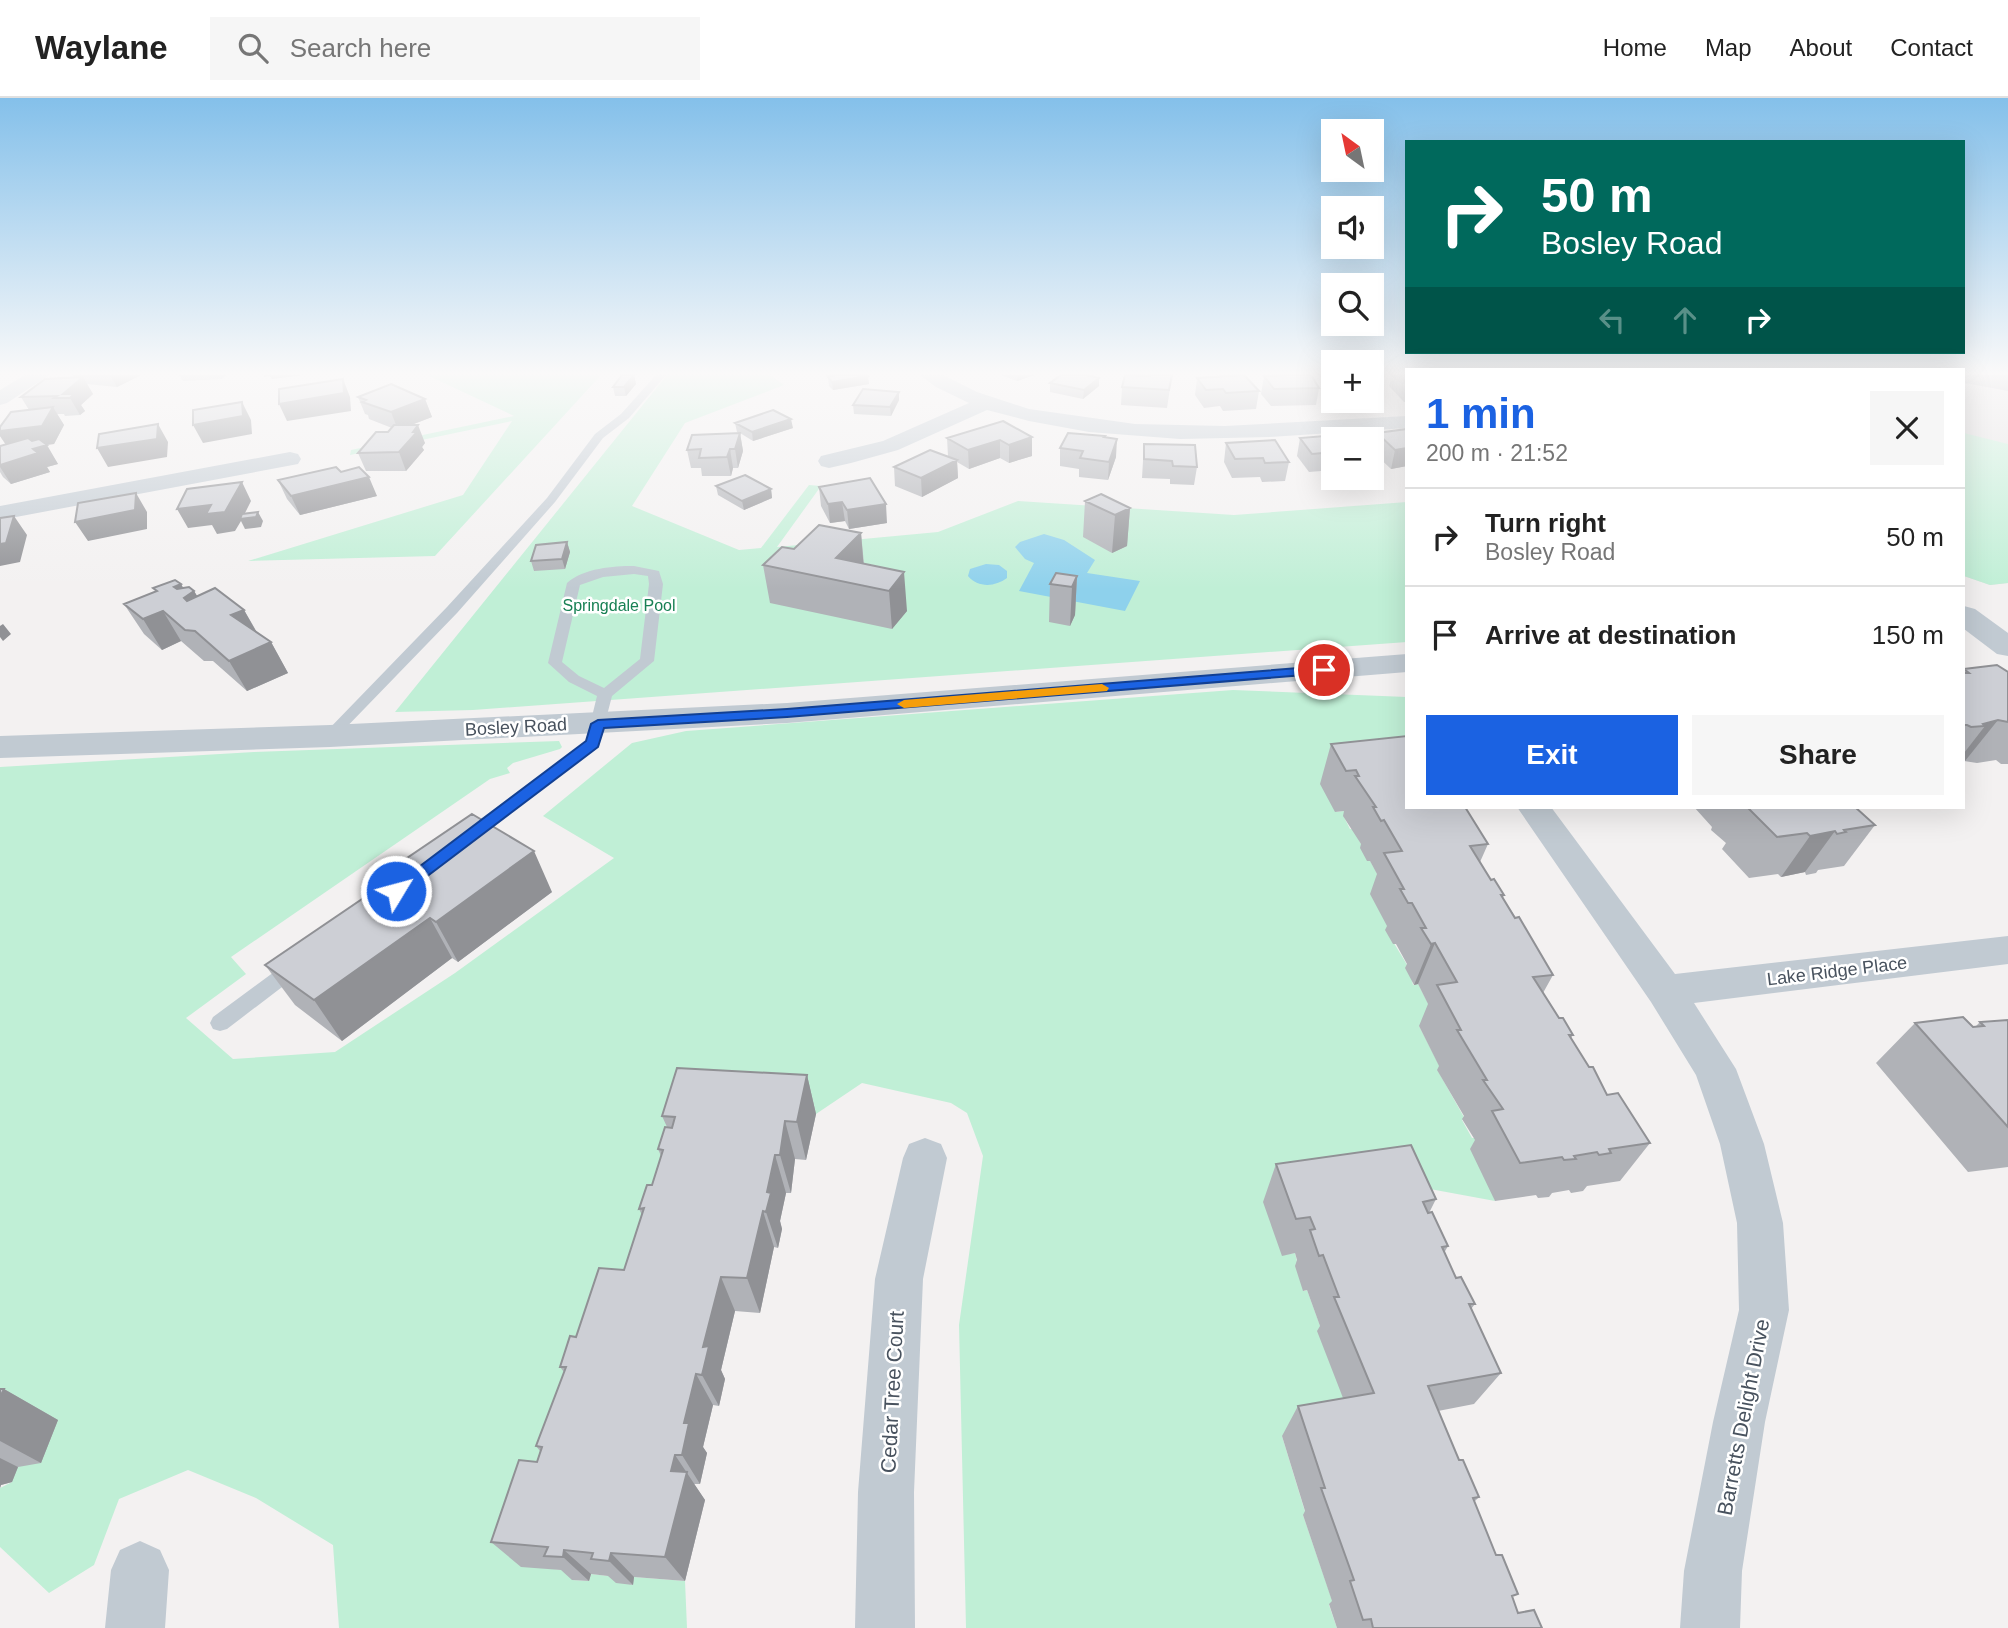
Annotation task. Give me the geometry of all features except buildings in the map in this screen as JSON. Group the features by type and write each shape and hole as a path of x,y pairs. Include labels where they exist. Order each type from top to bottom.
{"street":[{"path":"829,461 891,446"},
{"path":"0,513 290,458"},
{"path":"1965,615 2008,611"},
{"path":"1965,616 2008,647"},
{"name":"Bosley Road","path":"0,747 330,736 602,709 813,711 1405,663"},
{"name":"Barretts Delight Drive","path":"1535,809 1665,991 1715,1069 1742,1144 1759,1223 1764,1310 1715,1557 1710,1628"},
{"name":"Lake Ridge Place","path":"1665,991 2008,950"},
{"name":"Cedar Tree Court","path":"885,1628 886,1492 899,1279 925,1158"},
{"path":"135,1628 140,1570"}],"lane":[{"path":"330,736 452,610 551,500 590,446"},
{"path":"450,850 593,743 602,709 647,661 656,584 653,574 642,570 594,574 574,583 570,593 555,663 602,709"},
{"path":"220,1023 308,957"}],"shaded area":[{"path":"1965,446 2008,446 2008,583 1990,585 1965,576"}],"green space":[{"path":"368,446 391,446 350,455 351,450"},
{"path":"495,446 536,446 435,556 248,561 463,495"},
{"name":"Springdale Pool","path":"609,446 670,446 632,506 739,550 761,548 809,485 821,486 777,547 938,532 1018,501 1234,515 1405,502 1405,642 473,710 395,712"},
{"path":"1965,446 2008,446 2008,583 1990,585 1965,576"},
{"path":"1233,690 1405,697 1405,774 1335,812 1344,811 1350,829 1353,829 1387,892 1389,929 1386,930 1409,968 1413,985 1418,984 1438,1023 1419,1026 1441,1069 1438,1071 1465,1119 1462,1120 1472,1138 1475,1138 1495,1201 1392,1182 1282,1255 1295,1253 1304,1291 1307,1290 1322,1331 1318,1332 1354,1424 1282,1436 1306,1515 1303,1515 1333,1603 1329,1605 1337,1628 966,1628 959,1325 983,1156 967,1113 951,1103 862,1083 816,1114 521,1566 575,1571 572,1580 589,1581 591,1574 617,1577 632,1585 634,1577 685,1581 687,1628 339,1628 333,1545 256,1498 188,1470 119,1499 94,1565 49,1593 0,1547 0,1488 12,1482 0,1416 0,767 254,752 559,741 562,747 560,749 513,763 507,768 510,773 490,779 231,957 246,974 186,1018 233,1059 335,1052 455,973 614,858 543,816 632,743 686,731"}],"water":[{"path":"1044,534 1064,540 1095,560 1087,573 1140,581 1125,611 1019,591 1034,563 1025,559 1015,547 1020,542"},
{"path":"986,564 999,565 1007,571 1007,578 987,585 977,583 968,576 970,569"}],"slow traffic":[{"path":"904,704 1102,688"}],"route":[{"path":"396,891 593,743 598,724 787,713 1324,670"}]}
